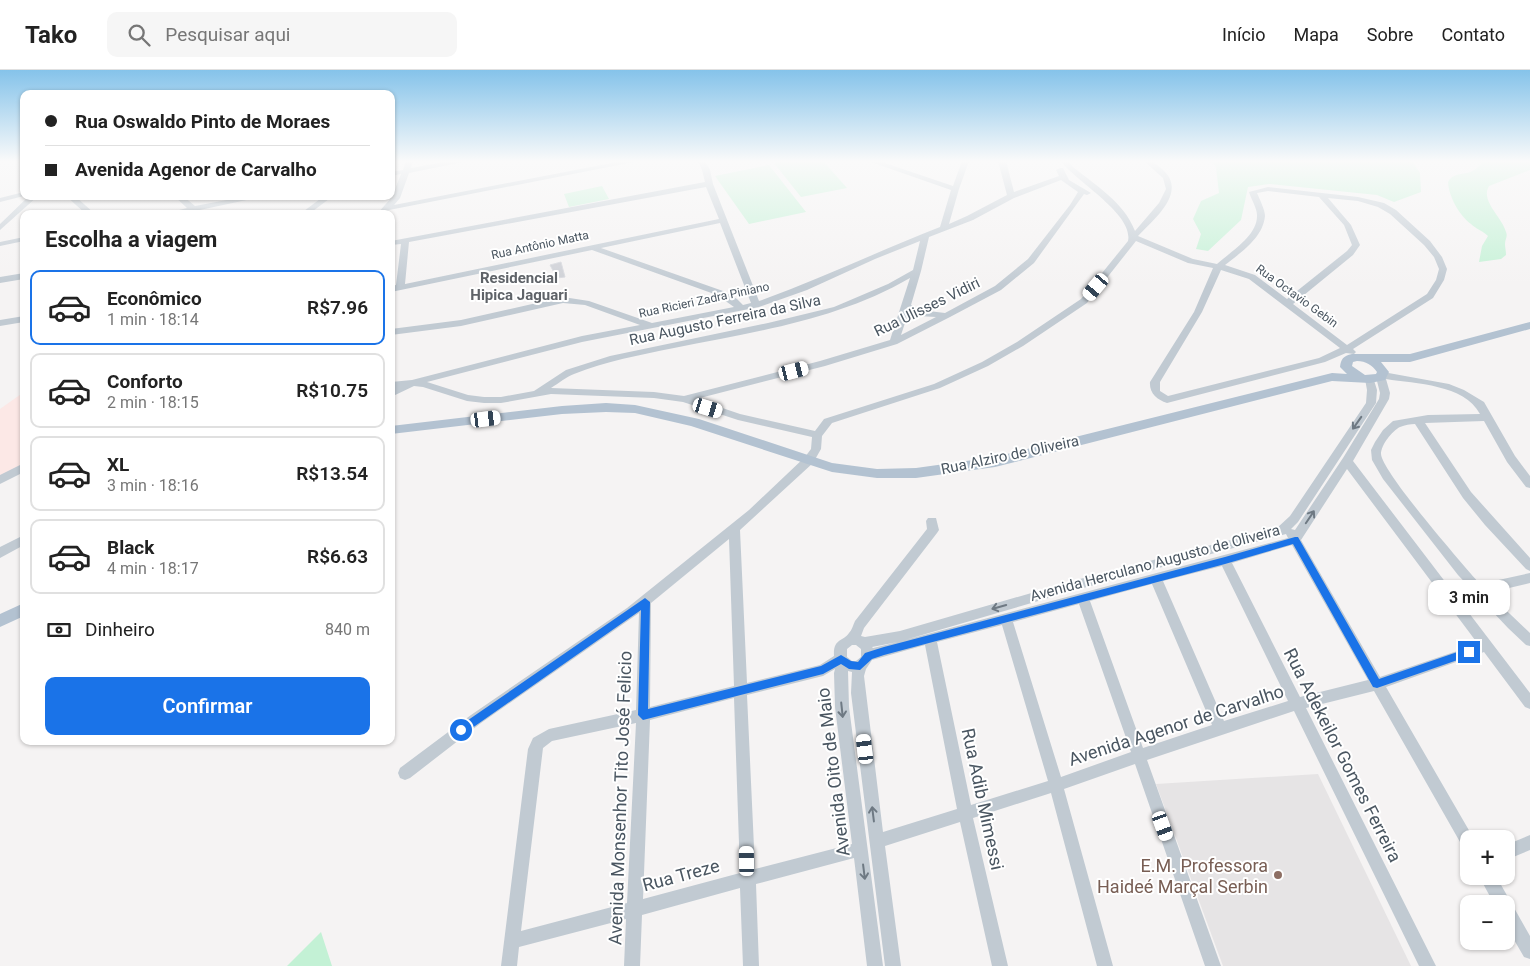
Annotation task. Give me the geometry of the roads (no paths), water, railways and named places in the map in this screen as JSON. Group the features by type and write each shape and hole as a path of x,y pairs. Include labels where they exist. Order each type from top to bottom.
{"main road":[{"name":"Rua Alziro de Oliveira","path":"395,430 558,410 634,409 697,424 836,468 888,474 956,470 1332,377 1375,376 1410,358 1530,325"},
{"name":"Rua Alziro de Oliveira","path":"1332,377 1355,354 1410,358"},
{"path":"1345,363 1349,370 1375,376 1376,363 1355,354"},
{"path":"0,621 20,611"}],"street":[{"path":"0,228 27,203"},
{"path":"186,203 193,209"},
{"path":"188,210 225,203"},
{"path":"388,208 392,203"},
{"path":"388,208 415,203"},
{"path":"395,242 608,203"},
{"path":"717,203 756,305"},
{"path":"944,227 951,203"},
{"name":"Rua Ricieri Zadra Piniano","path":"395,392 413,383 582,339 756,305 804,288 872,257 970,218 998,203"},
{"name":"Rua Ulisses Vidiri","path":"684,399 822,364 894,342 998,288 1032,260 1075,203"},
{"path":"1110,203 1125,217 1133,237"},
{"path":"405,773 476,719 645,602 753,513 809,460 816,448 817,435 823,426 834,419 937,386 985,364 1020,344 1084,301 1132,241 1133,237 1151,219 1162,203"},
{"path":"1256,203 1261,215 1257,229 1241,248 1219,266 1198,312 1155,382 1154,388 1157,394 1167,400 1313,362 1355,354 1430,296 1440,280 1443,269 1438,256 1427,243 1392,212 1381,205 1371,203"},
{"path":"1287,304 1350,253 1356,245 1354,236 1348,226 1328,203"},
{"name":"Rua Antônio Matta","path":"396,288 724,220"},
{"path":"894,342 925,236"},
{"name":"Rua Octavio Gebin","path":"1133,237 1153,248 1191,261 1240,272 1252,278 1355,354"},
{"path":"0,244 20,241"},
{"path":"396,288 404,241"},
{"path":"593,247 720,293 734,301 741,308"},
{"name":"Rua Augusto Ferreira da Silva","path":"537,392 568,372 612,358 768,326 837,309 891,286 916,271"},
{"path":"0,280 20,277"},
{"path":"395,331 461,323 563,300 586,303 650,325"},
{"path":"905,305 918,313 937,316 947,315"},
{"path":"0,323 20,320"},
{"path":"1375,376 1433,382 1461,392 1480,404 1511,459 1530,484"},
{"name":"Avenida Herculano Augusto de Oliveira","path":"864,661 930,639 1295,540 1347,461 1384,399 1385,393 1375,376"},
{"name":"Avenida Herculano Augusto de Oliveira","path":"858,642 900,636 1128,571 1274,534 1286,528 1371,403 1375,376"},
{"path":"395,385 413,383 434,387 467,398 484,400 501,400 537,392 564,391 684,399 738,417 817,435"},
{"path":"1488,416 1418,420 1398,424 1392,428 1377,446 1377,459 1385,473 1431,535 1503,617 1530,641"},
{"path":"1418,420 1467,495 1530,566"},
{"path":"1347,461 1530,703"},
{"path":"0,480 20,469"},
{"path":"893,966 858,693 857,676 864,661 866,647 858,642 859,625 933,530 932,521"},
{"path":"734,528 742,690 751,966"},
{"path":"1286,528 1295,540 1461,830"},
{"path":"0,553 20,541"},
{"name":"Rua Adekeilor Gomes Ferreira","path":"1225,560 1428,966"},
{"path":"1478,590 1530,578"},
{"path":"1156,579 1220,728"},
{"path":"1083,598 1213,966"},
{"name":"Avenida Monsenhor Tito José Felicio","path":"632,966 643,715 645,602"},
{"path":"1006,619 1056,785 1105,966"},
{"name":"Rua Adib Mimessi","path":"930,639 965,813 1000,966"},
{"name":"Avenida Oito de Maio","path":"858,642 844,643 840,646 839,651 843,661 840,683 856,826 861,849 875,966"},
{"name":"Avenida Agenor de Carvalho","path":"877,841 1056,785 1220,728 1297,704 1377,684 1487,646"},
{"path":"509,966 536,746 549,735 643,715 823,670 843,661 849,665 864,661"},
{"path":"1515,848 1530,842"},
{"name":"Rua Treze","path":"512,940 861,849"},
{"path":"1515,926 1530,952"}],"place":[{"name":"E.M. Professora Haideé Marçal Serbin","path":"1278,875"}],"district":[{"name":"Residencial Hipica Jaguari","path":"519,286"}]}
